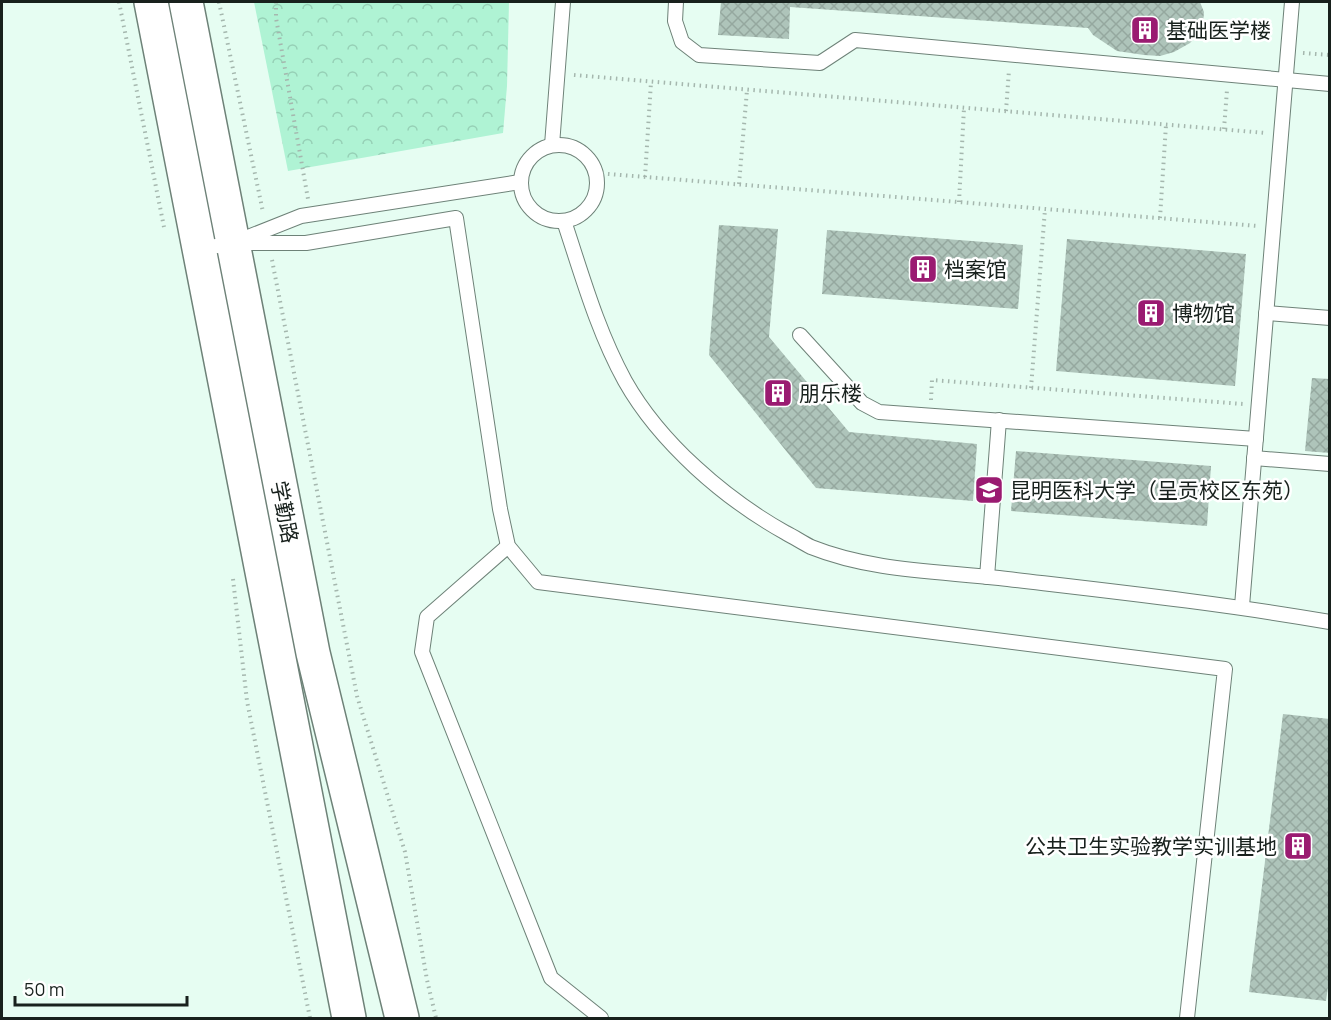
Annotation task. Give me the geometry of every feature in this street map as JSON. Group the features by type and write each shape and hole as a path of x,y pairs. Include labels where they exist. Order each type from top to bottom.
{"street":[{"name":"学勤路","path":"151,2 349,1018"},
{"name":"学勤路","path":"186,2 313,653 402,1018"}],"lane":[{"path":"552,145 563,2"},
{"path":"676,2 675,21 682,42 699,55 820,63 855,40 1329,84"},
{"path":"1242,606 1292,2"},
{"path":"552,145 576,148 586,155 596,173 597,189 593,201 586,210 564,221 550,220 538,215 528,207 522,195 520,182 529,158 552,145"},
{"path":"200,249 268,236 301,216 520,182"},
{"path":"268,236 306,243 456,218 500,509 508,546 538,582 1225,669 1186,1018"},
{"path":"564,221 597,321 626,382 663,434 710,481 761,519 811,547 861,562 926,573 987,577 1242,606 1329,622"},
{"path":"1266,313 1329,318"},
{"path":"800,335 862,403 879,411 1256,439"},
{"path":"987,577 999,420"},
{"path":"1254,458 1329,464"},
{"path":"508,546 426,617 422,652 551,978 601,1018"}],"path":[{"path":"118,2 165,232"},
{"path":"219,2 268,236 357,696 405,852 427,980 436,1018"},
{"path":"276,2 276,18 311,214"},
{"path":"1288,51 1329,55"},
{"path":"1006,111 1010,54"},
{"path":"557,74 1281,134"},
{"path":"1224,129 1228,75"},
{"path":"645,177 651,81"},
{"path":"740,184 747,90"},
{"path":"959,202 964,108"},
{"path":"1161,218 1166,125"},
{"path":"596,173 1274,227"},
{"path":"1031,387 1045,209"},
{"path":"929,415 932,380 1258,405"},
{"path":"233,578 247,701 310,1018"}],"green space":[{"path":"254,2 509,2 507,86 503,133 288,171"}],"building":[{"name":"基础医学楼","path":"721,2 1200,2 1204,12 1203,24 1199,33 1190,43 1174,52 1160,56 1117,51 1093,35 1088,28 790,7 789,39 718,35"},
{"name":"朋乐楼","path":"719,225 778,229 769,337 849,432 977,444 973,501 816,488 709,355"},
{"name":"档案馆","path":"827,230 1023,245 1018,309 822,294"},
{"name":"博物馆","path":"1067,239 1246,254 1235,386 1056,371"},
{"path":"1312,378 1330,379 1330,453 1305,451"},
{"path":"1016,451 1211,466 1207,526 1011,511"},
{"name":"公共卫生实验教学实训基地","path":"1283,714 1330,719 1330,973 1326,1001 1249,992"}],"place":[{"name":"基础医学楼","path":"1145,30"},
{"name":"档案馆","path":"923,269"},
{"name":"博物馆","path":"1151,313"},
{"name":"朋乐楼","path":"778,393"},
{"name":"昆明医科大学（呈贡校区东苑）","path":"989,490"},
{"name":"公共卫生实验教学实训基地","path":"1298,846"}]}
